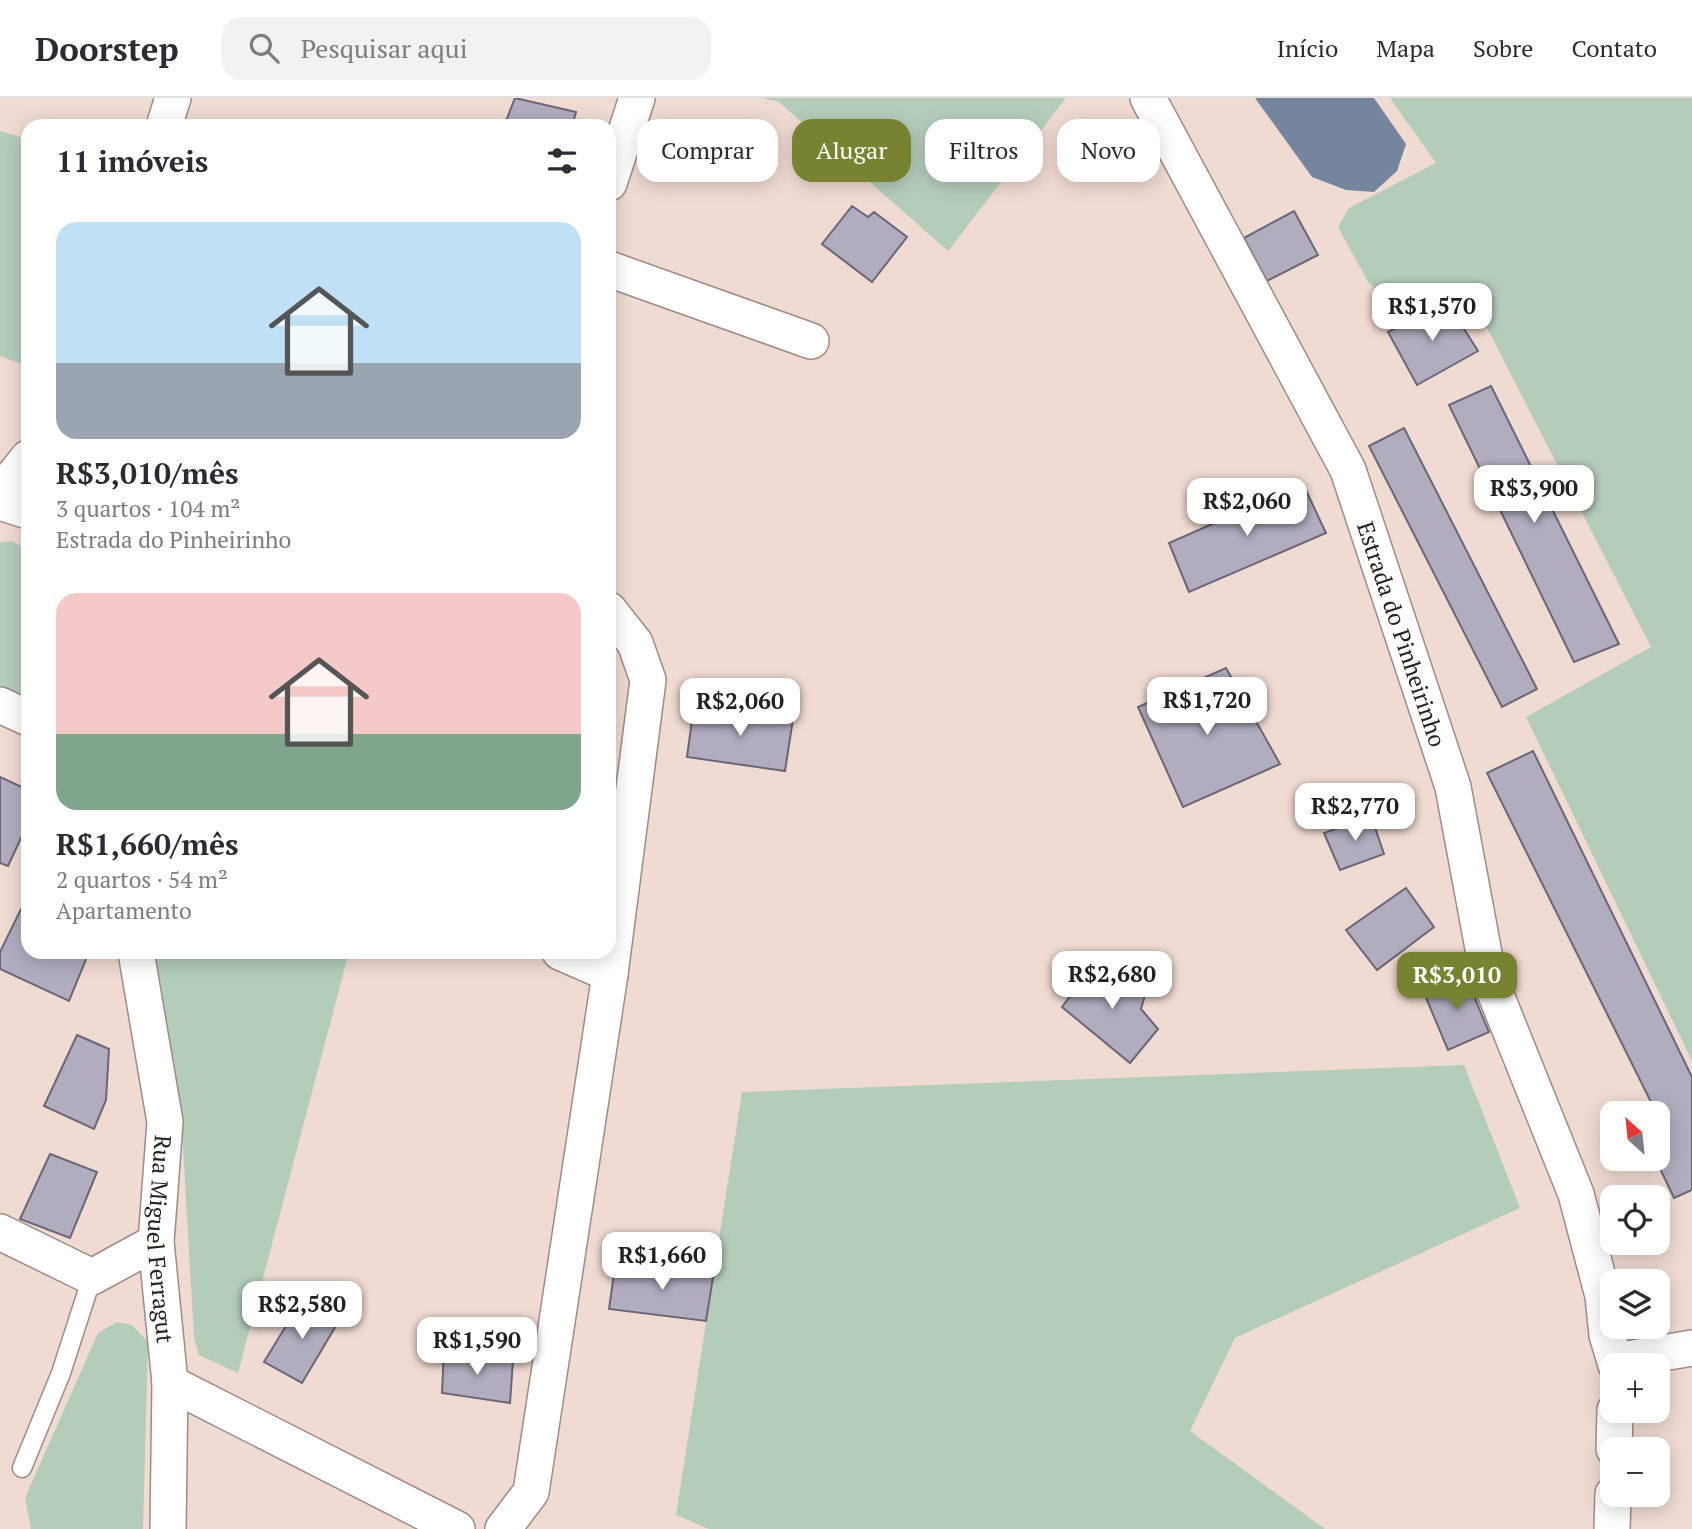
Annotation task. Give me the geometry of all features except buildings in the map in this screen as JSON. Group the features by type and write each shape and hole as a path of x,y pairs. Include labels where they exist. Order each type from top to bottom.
{"street":[{"path":"166,119 173,98"},
{"path":"616,161 636,98"},
{"name":"Estrada do Pinheirinho","path":"1148,98 1349,470 1453,787 1488,975 1576,1194 1603,1296 1607,1335 1613,1353"},
{"path":"616,271 811,341"},
{"path":"0,493 21,467"},
{"path":"0,502 21,509"},
{"path":"616,620 635,643 648,680 616,928"},
{"path":"0,705 21,715"},
{"name":"Rua Miguel Ferragut","path":"137,959 164,1122 156,1242 170,1383 168,1529"},
{"path":"576,959 610,974"},
{"path":"503,1529 531,1492 612,959"},
{"path":"0,1232 92,1277 156,1242"},
{"path":"1667,1353 1692,1348"},
{"path":"170,1383 457,1529"},
{"path":"1612,1529 1613,1507"}],"lane":[{"path":"22,1468 61,1373 92,1277"}],"green space":[{"path":"762,98 1066,98 1043,128 1043,119 925,119 925,182 1001,182 948,251 870,182 911,182 911,119 798,119 779,102"},
{"path":"1390,98 1692,98 1692,1061 1526,717 1651,647 1468,291 1388,301 1368,282 1338,227 1349,208 1436,163"},
{"path":"0,131 21,137 21,364 0,356"},
{"path":"12,541 21,546 21,704 0,693 0,542"},
{"path":"152,959 347,959 238,1373 199,1355 194,1338 182,1130"},
{"path":"1464,1065 1520,1208 1235,1338 1190,1431 1325,1529 709,1529 676,1515 742,1092"},
{"path":"117,1322 132,1325 148,1342 143,1529 31,1529 25,1498 98,1333"}],"water":[{"path":"1255,98 1374,98 1406,144 1397,171 1374,192 1346,190 1312,177"}]}
